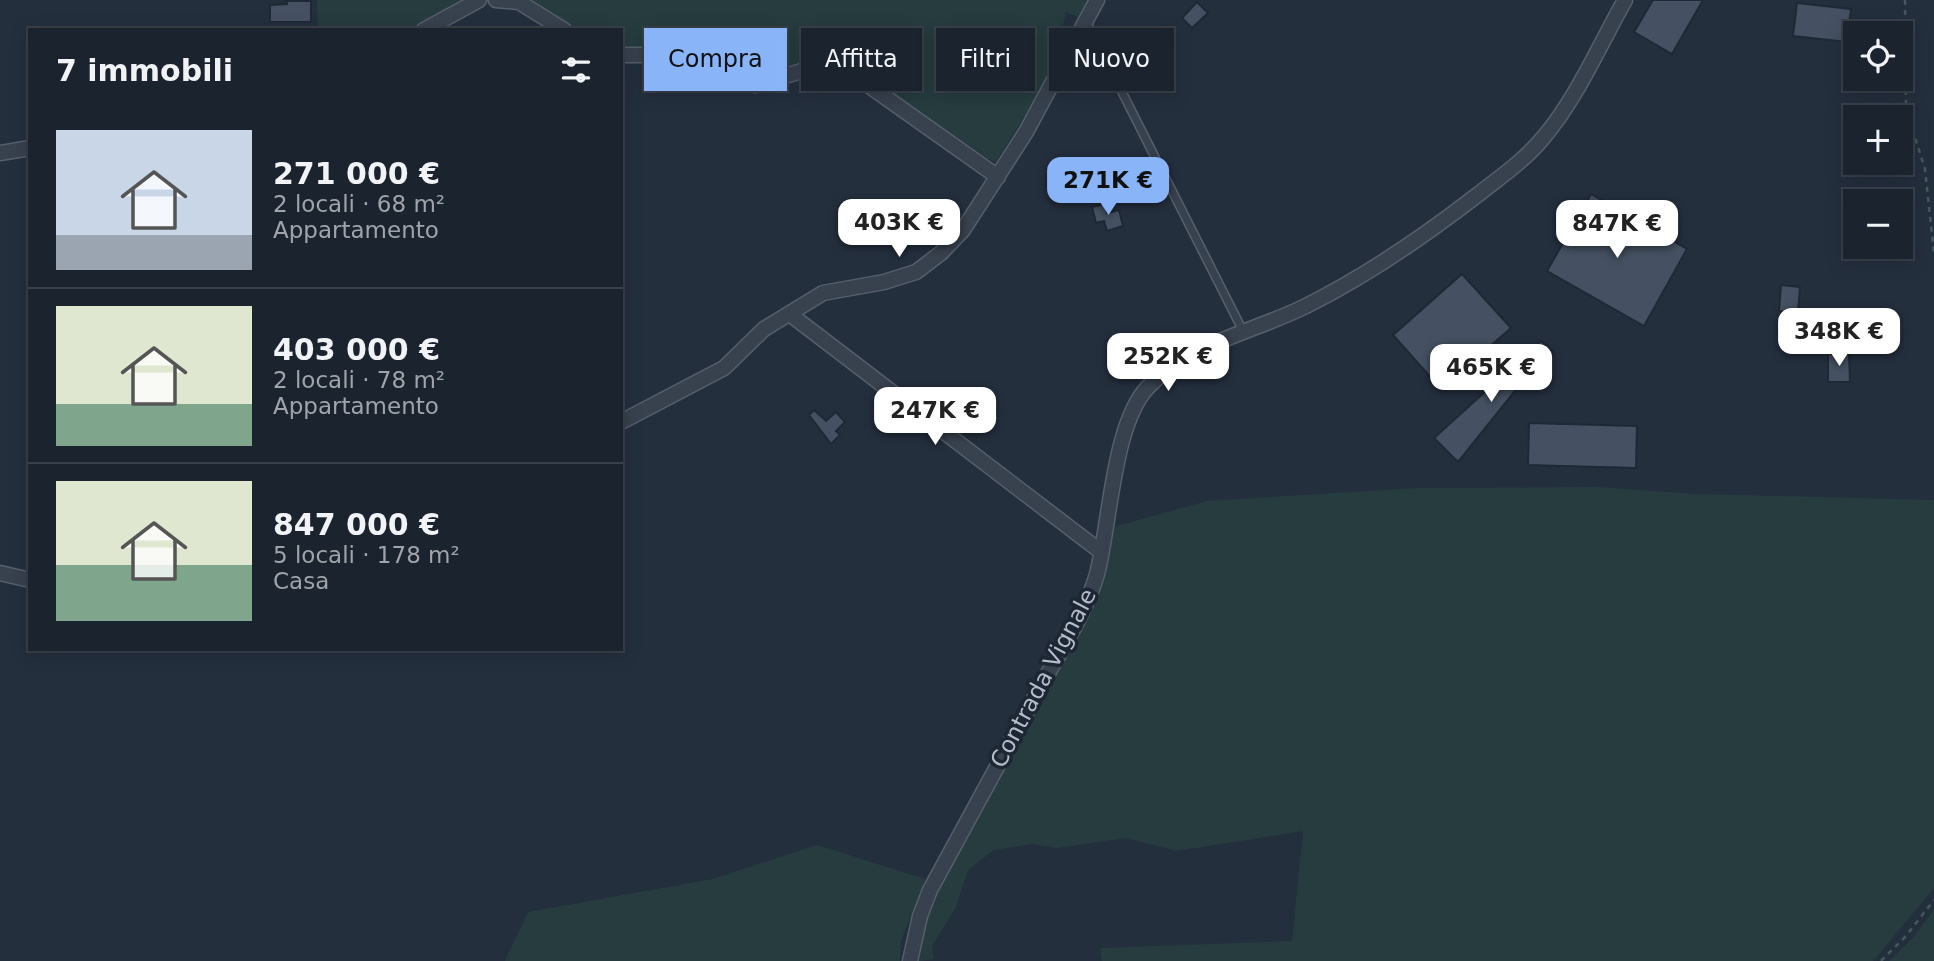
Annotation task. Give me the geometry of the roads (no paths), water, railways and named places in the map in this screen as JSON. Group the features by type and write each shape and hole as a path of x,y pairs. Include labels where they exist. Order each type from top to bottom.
{"street":[{"path":"428,28 480,0"},
{"path":"496,0 519,2 561,28"},
{"path":"623,421 724,368 764,330 823,293 916,272 942,253 964,230 998,177 1097,0"},
{"name":"Contrada Vignale","path":"910,961 920,916 930,890 1073,628 1097,575 1126,431 1137,402 1147,388 1166,371 1243,331 1305,306 1351,280 1430,231 1517,165 1543,139 1564,110 1625,0"},
{"path":"623,55 694,55 755,85 834,61 998,177"},
{"path":"0,153 28,148"},
{"path":"791,315 1100,551"},
{"path":"0,573 28,580"}],"lane":[{"path":"1086,20 1243,331"}]}
